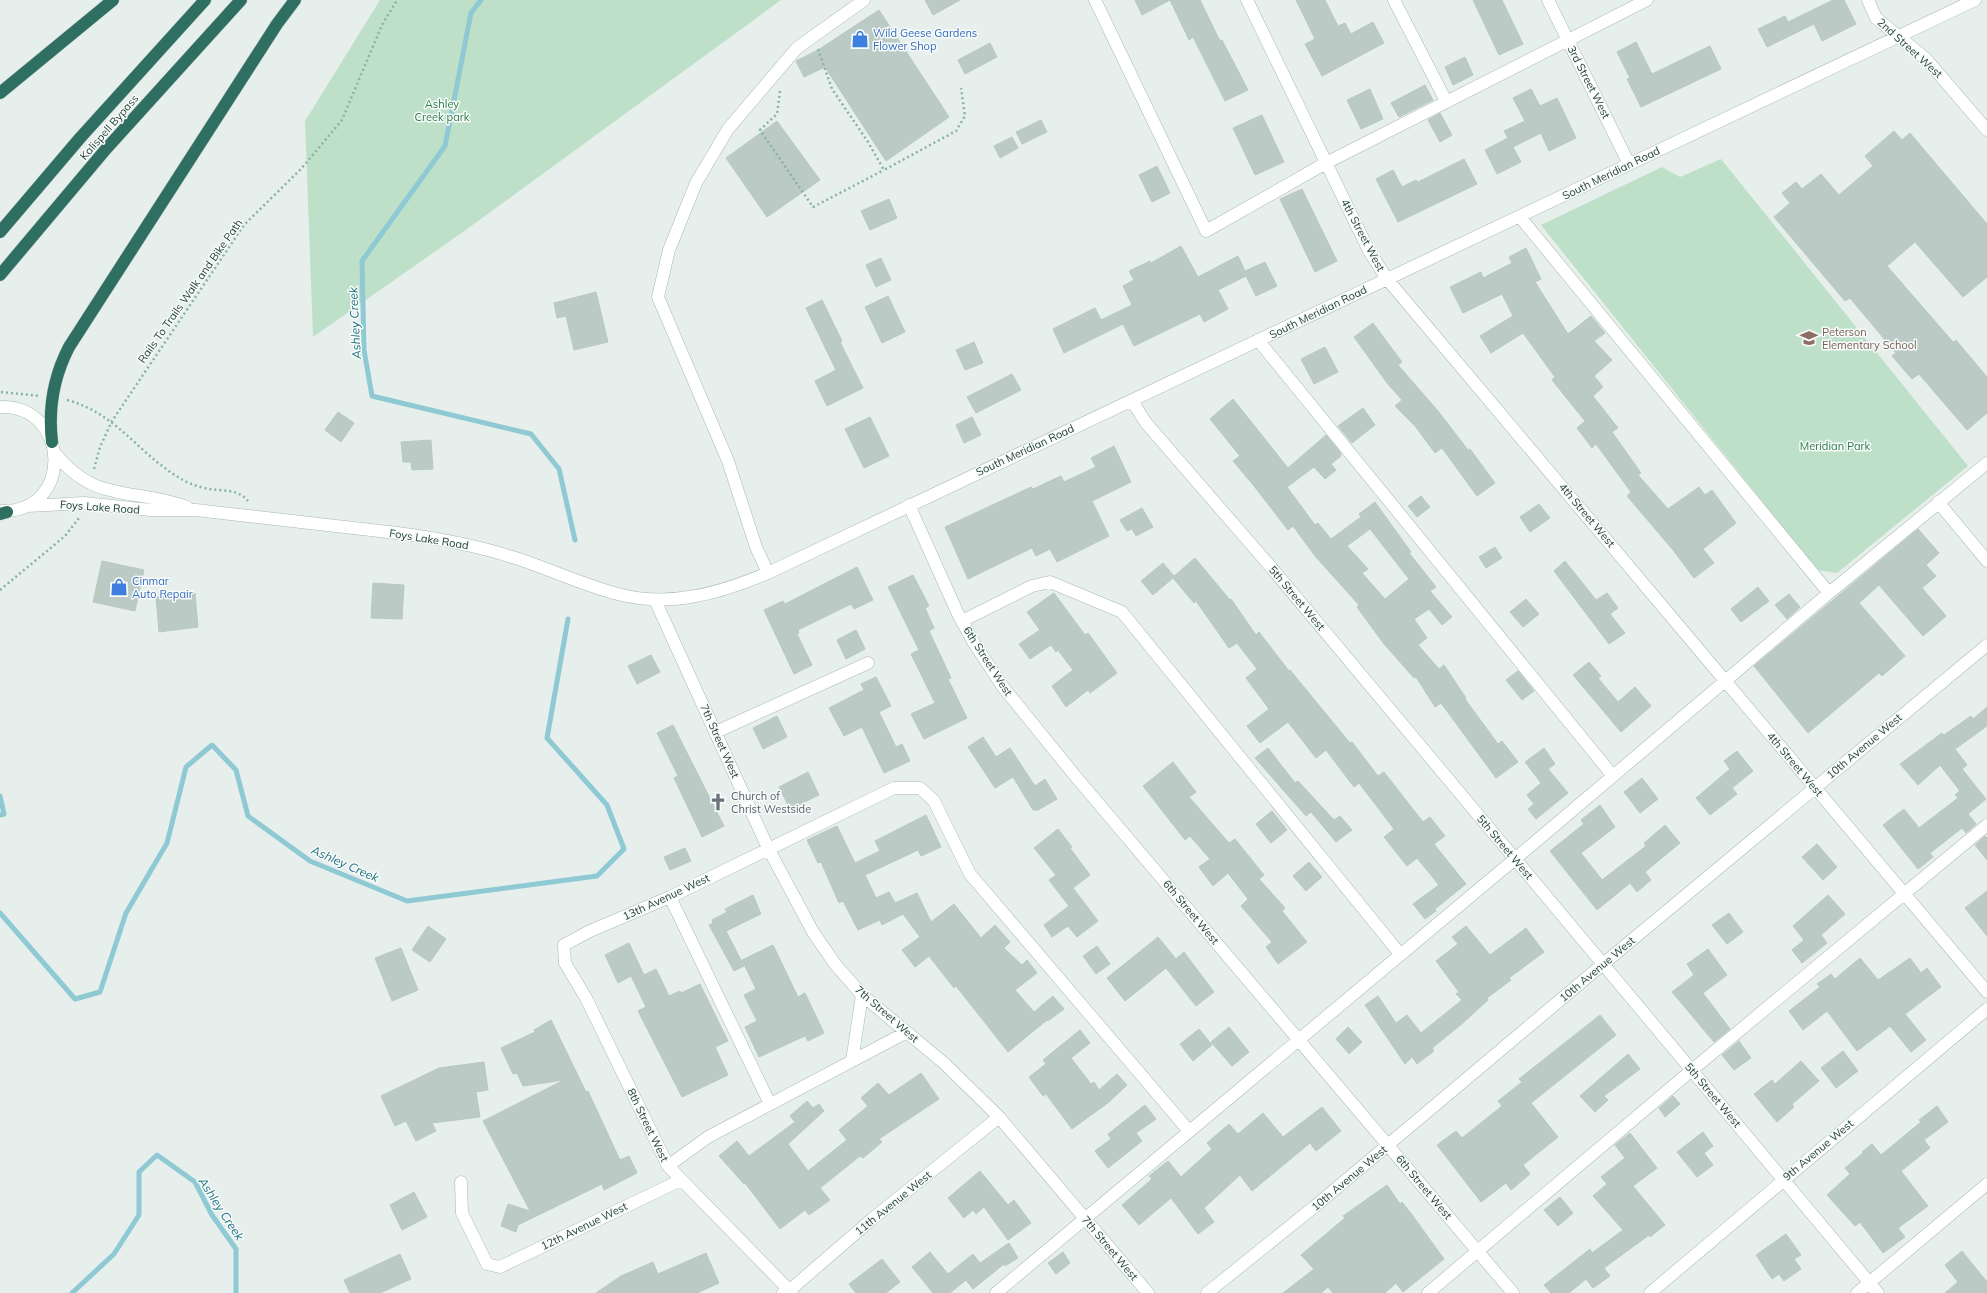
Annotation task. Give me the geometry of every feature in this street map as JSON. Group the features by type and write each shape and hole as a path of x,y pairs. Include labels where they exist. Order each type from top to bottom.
{"highway":[{"path":"0,94 113,0"},
{"name":"Kalispell Bypass","path":"0,232 80,138 205,0"},
{"name":"Kalispell Bypass","path":"0,275 106,149 241,0"},
{"path":"53,447 50,414 51,397 60,364 273,31 295,0"}],"street":[{"path":"768,573 756,547 728,461 658,297 669,250 696,183 728,129 798,48 864,0"},
{"path":"1094,0 1206,231 1326,163 1647,0"},
{"name":"4th Street West","path":"1247,0 1369,251 1387,279 1987,992"},
{"path":"1394,0 1446,101"},
{"name":"3rd Street West","path":"1548,0 1629,164"},
{"name":"2nd Street West","path":"1868,0 1876,18 1926,59 1987,130"},
{"name":"South Meridian Road","path":"655,600 701,596 722,591 768,573 1975,0"},
{"path":"1520,217 1829,593"},
{"path":"1258,340 1613,776"},
{"name":"5th Street West","path":"1132,401 1146,423 1270,566 1878,1293"},
{"name":"Foys Lake Road","path":"0,407 12,407 30,414 39,422 53,447 75,475 90,484 102,489 160,499 196,510"},
{"name":"Foys Lake Road","path":"27,506 44,493 50,484 54,474 53,447"},
{"path":"996,1293 1515,859 1829,593 1987,463"},
{"path":"1938,502 1987,561"},
{"name":"Foys Lake Road","path":"2,512 27,506 84,503 151,510 196,510 403,534 461,544 512,557 618,595 655,600"},
{"name":"6th Street West","path":"909,505 962,621 974,643 1003,687 1076,777 1513,1293"},
{"path":"962,621 1032,586 1050,582 1122,612 1400,954"},
{"name":"7th Street West","path":"655,600 768,848 813,932 834,964 862,995 945,1064 999,1118 1148,1293"},
{"name":"10th Avenue West","path":"1207,1293 1314,1207 1603,964 1987,645"},
{"path":"716,732 868,663"},
{"name":"13th Avenue West","path":"564,945 590,931 670,897 894,788 920,788 934,801 970,874 1189,1131"},
{"path":"1428,1293 1692,1070 1987,825"},
{"path":"670,897 770,1104"},
{"name":"8th Street West","path":"564,945 565,963 586,998 668,1166 788,1292"},
{"path":"852,1061 862,995"},
{"name":"9th Avenue West","path":"1650,1293 1987,1009"},
{"path":"668,1166 708,1137 907,1032"},
{"name":"11th Avenue West","path":"788,1292 871,1220 999,1118"},
{"name":"12th Avenue West","path":"461,1182 462,1213 487,1264 500,1268 681,1180"},
{"path":"1857,1293 1987,1184"}],"path":[{"name":"Rails To Trails Walk and Bike Path","path":"90,484 100,447 112,421 244,225 301,169 342,120 382,25 397,0"},
{"path":"813,37 832,90 868,142 884,170"},
{"path":"778,71 781,83 777,114 760,130 813,207 956,131 965,116 961,88"},
{"path":"0,392 51,397 82,404 112,421 177,477 197,486 242,495 248,501 254,517"},
{"path":"0,590 71,529 77,522 84,503"}],"green space":[{"name":"Ashley Creek park","path":"380,0 781,0 463,232 313,337 305,121"},
{"name":"Meridian Park","path":"1721,159 1968,466 1837,573 1817,570 1541,225 1662,167 1680,177"}],"building":[{"path":"925,0 960,0 933,15"},
{"path":"1135,0 1170,0 1142,15"},
{"path":"1170,0 1200,0 1220,41 1222,40 1248,90 1225,101 1193,37 1189,40"},
{"path":"1296,0 1325,0 1338,26 1345,23 1351,34 1373,22 1384,43 1322,76 1305,44 1315,39"},
{"path":"1473,0 1502,0 1523,44 1499,55"},
{"path":"1833,0 1844,0 1856,24 1822,41 1814,24 1767,47 1758,29 1785,16 1788,22"},
{"path":"879,10 949,117 886,161 825,67 804,77 796,61 818,50"},
{"path":"1636,42 1652,74 1710,46 1721,69 1641,107 1627,79 1630,78 1617,52"},
{"path":"990,43 997,57 965,74 958,60"},
{"path":"1465,57 1473,75 1453,85 1445,67"},
{"path":"1425,85 1433,100 1399,117 1391,103"},
{"path":"1370,89 1383,119 1361,129 1347,100"},
{"path":"1531,89 1540,106 1557,98 1576,138 1549,151 1541,133 1513,147 1521,162 1497,174 1485,150 1508,138 1504,131 1525,121 1513,98"},
{"path":"1440,113 1452,135 1440,142 1428,120"},
{"path":"1262,115 1284,162 1255,175 1233,128"},
{"path":"1041,120 1047,132 1022,144 1016,132"},
{"path":"777,121 820,180 767,217 726,158"},
{"path":"1894,131 1902,140 1910,133 1987,224 1987,277 1963,297 1915,242 1887,266 1953,342 1956,340 1987,377 1987,413 1967,430 1919,374 1912,379 1892,356 1896,353 1850,298 1845,301 1774,217 1790,203 1782,193 1796,182 1802,189 1821,174 1839,195 1873,166 1865,156"},
{"path":"1012,137 1018,148 1000,158 994,146"},
{"path":"1464,159 1477,184 1398,222 1376,179 1393,170 1402,187 1416,180 1418,182"},
{"path":"1157,166 1170,193 1152,202 1139,175"},
{"path":"1302,189 1337,261 1315,272 1280,199"},
{"path":"889,199 897,218 870,230 861,211"},
{"path":"1181,246 1198,277 1238,256 1245,271 1265,262 1277,286 1256,296 1246,276 1218,290 1228,309 1204,322 1200,314 1134,346 1123,324 1064,353 1053,329 1095,308 1101,320 1132,305 1123,286 1134,280 1129,271 1150,261 1151,263"},
{"path":"1526,248 1541,279 1535,282 1568,334 1591,316 1605,333 1594,341 1612,360 1594,376 1603,387 1593,396 1618,428 1612,432 1641,473 1638,475 1668,509 1699,487 1705,495 1712,490 1736,523 1703,549 1714,563 1694,578 1673,550 1627,496 1631,492 1596,444 1592,448 1577,428 1585,421 1552,380 1555,377 1523,333 1491,353 1480,336 1513,316 1502,294 1463,313 1450,287 1481,272 1483,278 1512,263 1509,257"},
{"path":"881,258 891,280 876,287 866,265"},
{"path":"596,292 608,342 574,350 566,316 557,318 554,303"},
{"path":"888,296 905,332 882,343 865,307"},
{"path":"822,300 842,341 840,342 863,388 827,406 815,381 836,370 806,308"},
{"path":"1373,323 1402,362 1398,365 1438,411 1468,450 1470,449 1495,483 1477,496 1442,448 1435,453 1415,426 1395,406 1402,400 1387,383 1354,337"},
{"path":"974,342 983,363 965,370 956,350"},
{"path":"1325,347 1338,372 1314,384 1301,359"},
{"path":"1012,374 1021,390 976,413 967,397"},
{"path":"1233,399 1288,468 1326,435 1340,452 1341,456 1331,464 1336,470 1325,479 1314,467 1287,487 1315,525 1318,523 1331,539 1361,517 1359,514 1375,502 1411,552 1409,553 1436,587 1430,591 1452,617 1442,625 1429,609 1414,619 1427,638 1418,645 1439,669 1444,665 1466,698 1465,699 1498,744 1502,741 1518,762 1496,778 1441,703 1435,707 1416,677 1414,678 1384,644 1357,607 1359,605 1315,556 1293,526 1288,530 1233,461 1240,456 1210,419","holes":["1370,529 1409,579 1385,599 1362,573 1368,569 1347,546"]},
{"path":"1363,408 1375,425 1352,443 1338,426"},
{"path":"338,412 354,423 341,442 325,430"},
{"path":"870,417 889,456 864,468 845,429"},
{"path":"972,417 981,435 964,443 956,425"},
{"path":"431,440 433,469 412,470 411,462 403,462 401,442"},
{"path":"1114,446 1131,482 1092,501 1109,536 1057,562 1050,549 1036,556 1032,548 968,579 945,527 1031,487 1033,489 1061,476 1064,482 1096,467 1091,458"},
{"path":"1421,496 1430,507 1417,517 1408,506"},
{"path":"1539,504 1550,518 1530,532 1520,517"},
{"path":"1142,508 1153,527 1136,536 1132,529 1127,531 1120,520"},
{"path":"1918,529 1939,553 1926,565 1936,576 1922,588 1946,616 1923,636 1879,585 1859,603 1905,656 1882,676 1879,673 1808,733 1754,666"},
{"path":"1495,547 1502,558 1486,568 1479,557"},
{"path":"1195,558 1230,600 1231,599 1256,635 1259,632 1289,671 1290,670 1350,743 1352,742 1378,776 1384,772 1423,822 1430,817 1445,836 1434,844 1466,884 1425,919 1413,904 1439,885 1417,858 1407,866 1384,837 1394,829 1359,783 1354,787 1326,750 1316,758 1288,722 1260,743 1247,726 1269,709 1246,678 1257,669 1237,643 1229,648 1196,601 1194,603 1173,578 1153,595 1141,581 1163,563 1174,576"},
{"path":"102,561 144,570 135,611 93,602"},
{"path":"1565,561 1596,600 1607,593 1618,608 1610,614 1625,633 1609,644 1554,571"},
{"path":"857,567 873,600 854,609 851,604 798,630 799,633 797,634 812,665 794,674 764,610 783,601 785,604"},
{"path":"913,575 929,606 925,608 934,628 929,631 951,678 948,679 967,718 924,739 911,714 935,703 911,654 919,650 888,587"},
{"path":"373,583 404,585 402,619 371,618"},
{"path":"1758,587 1769,601 1741,622 1731,609"},
{"path":"195,593 198,627 159,632 156,597"},
{"path":"1054,593 1085,635 1088,633 1117,673 1090,693 1088,690 1066,707 1052,686 1073,670 1058,650 1056,652 1051,645 1030,659 1019,644 1040,630 1027,612"},
{"path":"1789,594 1800,607 1787,619 1775,605"},
{"path":"1526,599 1539,614 1523,627 1510,612"},
{"path":"856,630 865,649 846,659 837,640"},
{"path":"651,655 660,672 637,684 628,666"},
{"path":"1589,662 1601,676 1598,678 1618,702 1635,687 1651,706 1621,732 1573,675"},
{"path":"1518,671 1534,691 1522,700 1506,680"},
{"path":"876,677 891,706 879,712 896,747 902,744 910,761 884,773 862,727 844,736 829,708 864,690 861,684"},
{"path":"1987,707 1987,726 1955,749 1967,765 1962,769 1986,799 1968,814 1976,824 1966,833 1962,828 1930,853 1933,857 1918,869 1883,825 1904,809 1919,828 1958,798 1955,795 1960,791 1940,765 1918,785 1900,764 1942,733 1944,735 1971,716 1973,719"},
{"path":"777,716 787,737 763,749 753,728"},
{"path":"673,725 724,826 702,837 674,778 678,776 657,733"},
{"path":"983,737 996,757 1010,748 1035,786 1045,779 1057,799 1038,810 1033,810 1013,777 995,788 968,747"},
{"path":"1268,748 1295,783 1298,781 1334,820 1340,816 1352,830 1336,842 1311,812 1306,816 1255,758"},
{"path":"1544,748 1555,764 1548,769 1568,793 1536,819 1528,809 1534,804 1527,795 1541,783 1525,762"},
{"path":"1737,751 1753,771 1732,788 1737,794 1710,815 1696,798 1730,769 1724,761"},
{"path":"1173,762 1196,792 1189,797 1229,843 1235,839 1264,875 1259,879 1285,908 1282,911 1307,942 1278,964 1266,947 1272,942 1241,906 1248,899 1228,873 1213,886 1199,867 1210,859 1190,836 1185,840 1143,786"},
{"path":"808,772 819,795 790,809 779,787"},
{"path":"1642,778 1658,799 1640,813 1624,792"},
{"path":"1600,805 1615,827 1581,853 1602,880 1646,846 1644,843 1665,825 1680,843 1645,872 1651,880 1637,892 1630,883 1597,910 1550,851 1584,824 1581,820"},
{"path":"1272,811 1287,830 1271,843 1256,824"},
{"path":"926,815 941,847 921,856 918,850 865,875 876,898 889,892 895,903 917,893 931,922 954,904 981,938 995,925 1010,942 1004,948 1022,965 1027,960 1037,973 1015,990 1034,1012 1053,996 1064,1009 1048,1021 1047,1020 1008,1052 956,986 954,988 929,956 915,967 902,950 920,937 903,914 882,925 880,920 858,930 843,901 839,903 821,862 818,863 807,840 837,826 855,863 880,851 875,841"},
{"path":"1058,829 1072,847 1070,848 1090,875 1073,888 1098,921 1077,937 1068,926 1052,937 1044,925 1069,906 1049,880 1056,875 1034,848"},
{"path":"1985,836 1987,838 1987,860 1975,845"},
{"path":"1817,844 1837,867 1823,880 1802,857"},
{"path":"685,848 691,861 670,870 664,857"},
{"path":"1309,862 1322,877 1306,891 1293,876"},
{"path":"1987,891 1987,936 1965,908"},
{"path":"753,895 761,914 726,931 744,966 734,971 709,925 713,923 712,920 727,912 725,909"},
{"path":"1828,895 1845,914 1821,935 1827,943 1802,963 1792,950 1804,940 1793,926"},
{"path":"1729,913 1743,932 1727,944 1712,925"},
{"path":"428,926 446,939 430,962 412,950"},
{"path":"1466,926 1490,955 1526,928 1544,952 1509,978 1511,980 1487,998 1488,1000 1463,1023 1432,1048 1434,1051 1417,1064 1412,1057 1405,1064 1365,1005 1378,996 1396,1023 1407,1015 1421,1033 1462,1000 1456,994 1459,992 1436,961 1458,944 1452,937"},
{"path":"1158,937 1176,959 1184,952 1214,992 1196,1006 1166,968 1125,1001 1107,978"},
{"path":"629,943 644,975 656,969 669,996 680,991 681,993 700,984 728,1041 715,1047 728,1075 682,1097 638,1011 646,1007 631,976 618,983 605,955"},
{"path":"773,945 798,997 805,993 824,1033 808,1041 805,1036 759,1057 745,1027 757,1021 744,995 756,989 742,960"},
{"path":"1097,946 1110,964 1096,974 1083,956"},
{"path":"401,948 418,990 392,1001 375,958"},
{"path":"1708,949 1727,975 1703,993 1730,1029 1714,1042 1672,992 1694,975 1687,964"},
{"path":"1860,958 1878,980 1910,958 1921,973 1927,968 1941,987 1905,1014 1926,1040 1911,1052 1890,1026 1857,1051 1827,1011 1803,1030 1789,1011 1820,987 1817,984 1831,974 1835,979"},
{"path":"1600,1015 1616,1035 1531,1103 1558,1137 1523,1165 1530,1174 1511,1190 1506,1183 1481,1202 1437,1145 1456,1131 1462,1138 1502,1106 1498,1101 1522,1082 1519,1079"},
{"path":"551,1020 586,1092 588,1091 620,1160 629,1156 637,1173 604,1190 602,1184 518,1225 516,1232 501,1226 508,1204 530,1211 483,1121 564,1080 523,1086 517,1073 513,1074 501,1048 535,1032 534,1030"},
{"path":"1229,1027 1249,1052 1232,1066 1211,1042"},
{"path":"1348,1027 1362,1042 1349,1054 1336,1039"},
{"path":"1199,1029 1212,1045 1193,1061 1180,1044"},
{"path":"1080,1030 1090,1043 1071,1058 1091,1084 1094,1082 1099,1090 1117,1074 1127,1085 1109,1102 1072,1129 1046,1094 1043,1096 1029,1077 1046,1064 1043,1060"},
{"path":"1739,1041 1751,1058 1734,1070 1722,1055"},
{"path":"1843,1051 1858,1071 1836,1088 1821,1068"},
{"path":"1628,1054 1640,1069 1604,1096 1608,1100 1595,1112 1580,1096"},
{"path":"1801,1061 1819,1081 1792,1104 1794,1107 1777,1122 1754,1094 1772,1080 1775,1084"},
{"path":"484,1062 488,1090 476,1092 480,1117 432,1123 436,1131 416,1141 406,1121 395,1126 381,1096 439,1068"},
{"path":"921,1073 939,1099 879,1139 882,1142 863,1158 860,1156 820,1188 830,1200 809,1215 805,1210 780,1229 745,1183 744,1184 719,1156 737,1141 749,1156 795,1122 790,1116 807,1101 813,1108 819,1104 824,1111 788,1144 808,1171 847,1140 839,1130 868,1106 861,1098 878,1083 889,1095"},
{"path":"1673,1096 1680,1104 1665,1117 1659,1108"},
{"path":"1145,1105 1156,1119 1136,1133 1142,1141 1108,1168 1095,1151 1111,1139 1108,1134"},
{"path":"1937,1106 1948,1122 1924,1140 1930,1148 1901,1171 1928,1206 1898,1228 1905,1237 1883,1253 1860,1222 1855,1226 1827,1195 1850,1174 1845,1168 1863,1153 1862,1152 1872,1144 1881,1155 1921,1122 1919,1120"},
{"path":"1322,1107 1341,1131 1316,1151 1310,1143 1252,1191 1240,1175 1204,1208 1214,1222 1198,1234 1171,1198 1139,1225 1122,1205 1152,1179 1149,1176 1168,1161 1181,1177 1212,1149 1207,1143 1229,1124 1238,1134 1263,1113 1283,1137"},
{"path":"1703,1132 1713,1146 1704,1153 1713,1165 1697,1177 1677,1152"},
{"path":"1630,1133 1657,1168 1633,1186 1665,1225 1604,1268 1610,1276 1593,1288 1586,1279 1569,1293 1551,1293 1544,1285 1590,1249 1592,1253 1623,1230 1593,1196 1607,1184 1601,1177 1625,1158 1615,1145"},
{"path":"980,1171 1008,1205 1014,1200 1031,1223 1008,1240 984,1207 976,1214 973,1210 964,1218 948,1198"},
{"path":"1387,1185 1400,1204 1402,1202 1410,1212 1444,1259 1403,1292 1396,1283 1385,1293 1333,1293 1328,1287 1321,1293 1283,1293 1314,1269 1301,1255 1345,1218 1343,1216"},
{"path":"414,1192 427,1217 402,1230 390,1205"},
{"path":"1560,1197 1573,1213 1558,1226 1544,1210"},
{"path":"1786,1234 1801,1255 1794,1259 1801,1269 1784,1281 1779,1274 1772,1279 1756,1255"},
{"path":"1009,1243 1018,1258 1005,1266 1004,1264 973,1289 966,1280 950,1293 933,1293 912,1267 930,1252 948,1274 973,1254 980,1263"},
{"path":"1962,1251 1987,1282 1987,1293 1945,1293 1958,1282 1945,1265"},
{"path":"1063,1252 1070,1263 1056,1274 1048,1263"},
{"path":"706,1253 719,1283 697,1293 596,1293 621,1276 653,1262 658,1274"},
{"path":"400,1254 411,1279 380,1293 350,1293 344,1280"},
{"path":"882,1259 900,1282 886,1293 856,1293 849,1284"}],"waterway":[{"name":"Ashley Creek","path":"481,0 471,13 445,146 362,261 364,350 372,396 531,434 559,469 575,540"},
{"name":"Ashley Creek","path":"0,913 75,999 100,992 126,913 167,843 186,767 212,745 236,770 248,816 310,861 407,901 597,876 624,849 607,805 547,738 568,619"},
{"name":"Ashley Creek","path":"0,796 4,814 0,815"},
{"name":"Ashley Creek","path":"72,1293 114,1254 139,1215 139,1172 157,1155 195,1182 212,1215 236,1249 236,1293"}],"place":[{"name":"Wild Geese Gardens Flower Shop","path":"860,39"},
{"name":"Peterson Elementary School","path":"1809,338"},
{"name":"Cinmar Auto Repair","path":"119,587"},
{"name":"Church of Christ Westside","path":"718,802"}]}
